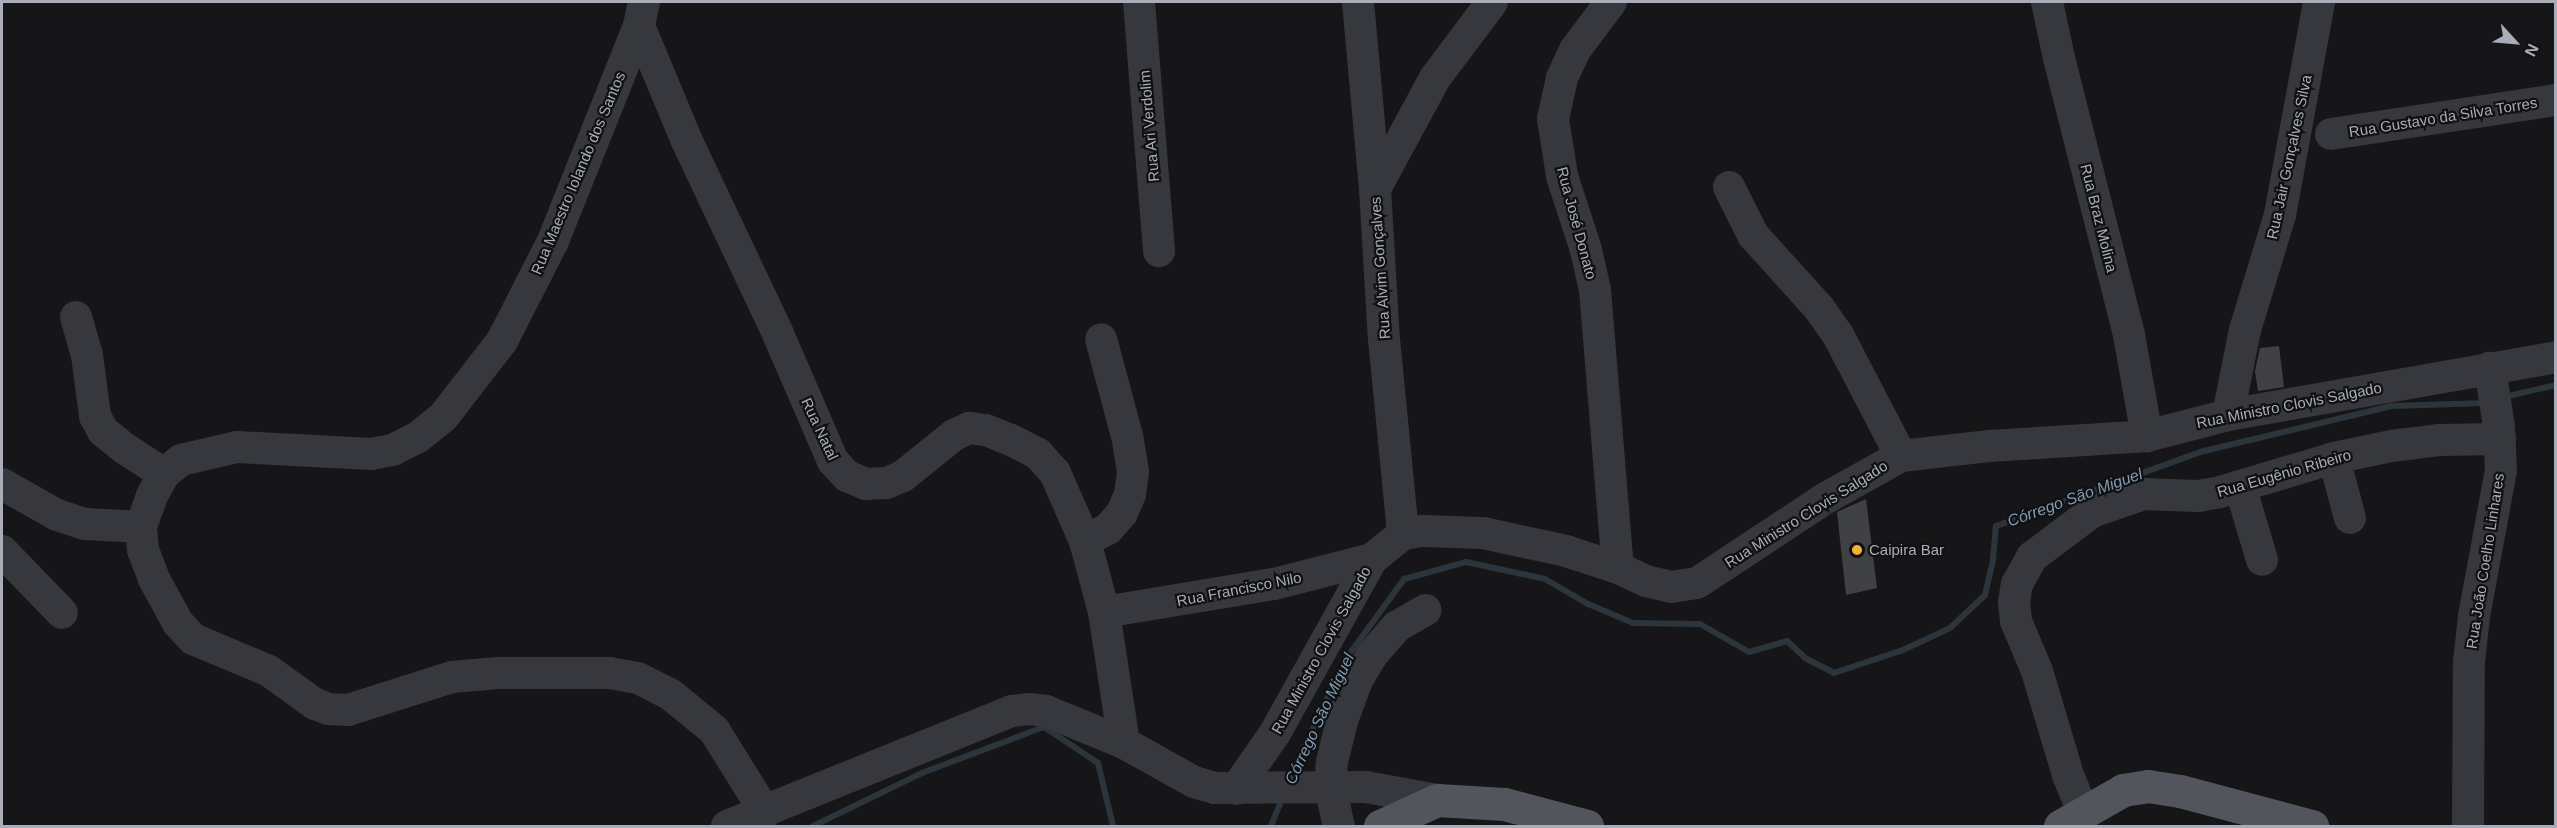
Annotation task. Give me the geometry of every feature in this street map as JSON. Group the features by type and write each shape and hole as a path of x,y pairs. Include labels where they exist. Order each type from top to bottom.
{"main road":[{"path":"2072,819 2123,790 2148,786 2180,790 2269,822 2312,826"},
{"path":"1380,826 1437,800 1504,804 1587,826"}],"street":[{"name":"Rua Ari Verdolim","path":"1138,2 1159,251"},
{"name":"Rua Alvim Gonçalves","path":"1358,2 1375,189 1384,339 1403,534"},
{"path":"1375,189 1435,78 1492,2"},
{"name":"Rua José Donato","path":"1611,2 1575,50 1562,78 1553,119 1562,176 1586,250 1595,290 1618,568"},
{"name":"Rua Braz Molina","path":"2048,2 2059,58 2129,335 2147,436"},
{"name":"Rua Jair Gonçalves Silva","path":"2228,415 2245,330 2280,215 2319,2"},
{"name":"Rua Maestro Iolando dos Santos","path":"164,474 181,460 237,447 371,454 393,450 418,437 444,417 502,341 553,241 642,14"},
{"name":"Rua Natal","path":"642,14 686,139 778,334 833,461 847,476 866,484 887,483 903,476 954,435 969,428 986,430 1038,454 1055,473 1085,541 1104,612 1124,743"},
{"name":"Rua Gustavo da Silva Torres","path":"2331,135 2556,100"},
{"path":"1729,187 1753,236 1819,308 1838,335 1901,456"},
{"path":"76,317 87,355 95,416 103,431 164,474 152,496 141,527 143,550 154,579 178,623 193,639 268,671 315,704 329,709 348,710 452,677 588,673 638,678 670,694 714,730 765,812"},
{"path":"1085,541 1108,529 1122,513 1130,494 1133,472 1128,436 1101,339"},
{"name":"Rua Ministro Clovis Salgado","path":"1244,789 1372,559 1403,534 1423,531 1483,533 1566,551 1618,568 1646,581 1671,587 1697,583 1826,498 1901,456 1990,446 2147,436 2228,415 2491,374 2556,357"},
{"name":"Rua João Coelho Linhares","path":"2468,826 2469,662 2474,616 2501,471 2499,433 2491,374"},
{"name":"Rua Eugênio Ribeiro","path":"2072,819 2068,775 2037,671 2016,621 2014,602 2017,584 2032,557 2092,512 2144,494 2198,496 2334,458 2391,446 2499,433"},
{"path":"2334,458 2350,518"},
{"path":"2,484 57,515 85,524 141,527"},
{"path":"2240,486 2262,560"},
{"path":"2,551 62,614"},
{"name":"Rua Francisco Nilo","path":"1104,612 1274,584 1372,559"},
{"path":"1339,826 1324,788 1341,721 1357,680 1372,655 1396,627 1425,610"},
{"path":"727,826 1012,711 1046,711 1124,743 1194,782 1215,788 1383,789 1437,800"}],"building":[{"path":"2279,346 2284,387 2258,391 2255,371 2260,348"},
{"name":"Caipira Bar","path":"1866,499 1877,588 1846,595 1837,512"}],"waterway":[{"name":"Córrego São Miguel","path":"2504,397 2556,385"},
{"name":"Córrego São Miguel","path":"1290,778 1345,660 1404,579 1466,562 1545,579 1588,604 1633,623 1700,624 1749,652 1787,641 1805,658 1834,673 1903,650 1950,628 1985,595 1993,559 1996,526 2200,452 2392,406 2485,403"},
{"name":"Córrego São Miguel","path":"813,826 922,773 1044,727 1098,763 1113,826"},
{"name":"Córrego São Miguel","path":"1271,826 1283,796"}],"place":[{"name":"Caipira Bar","path":"1857,550"}]}
